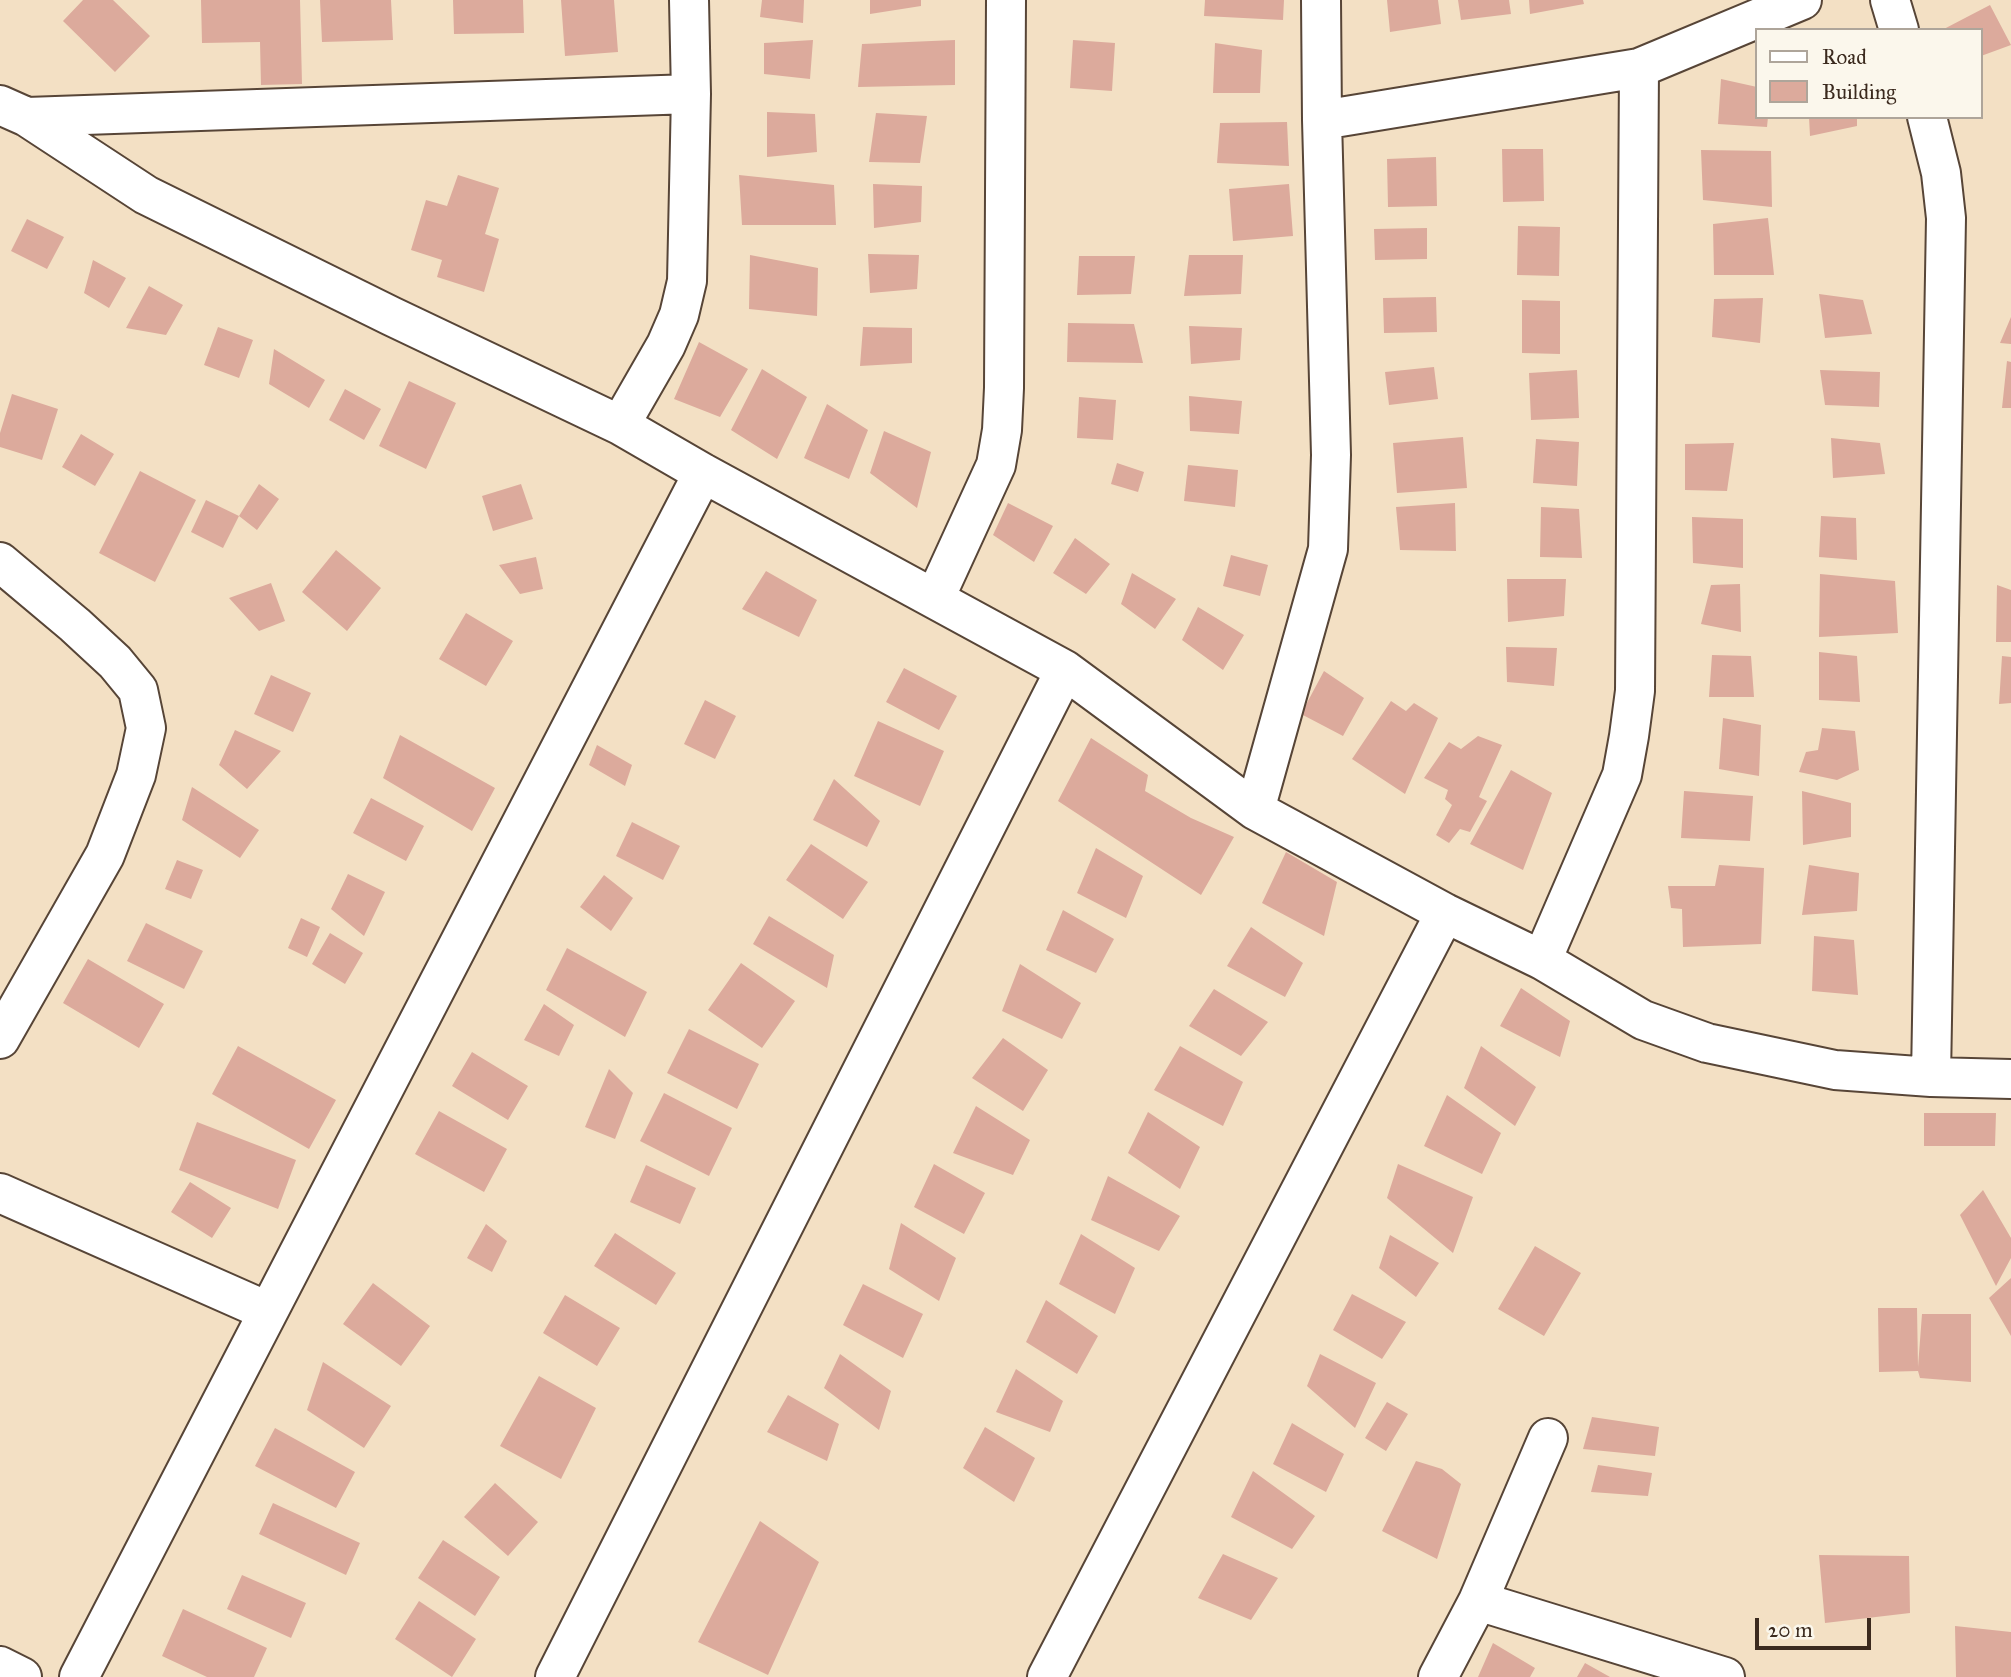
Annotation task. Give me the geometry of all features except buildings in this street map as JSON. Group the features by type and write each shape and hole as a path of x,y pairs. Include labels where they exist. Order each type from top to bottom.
{"street":[{"path":"621,425 666,345 679,316 687,281 691,94 689,0"},
{"path":"935,598 996,464 1002,430 1006,0"},
{"path":"1255,810 1328,549 1331,455 1321,0"},
{"path":"1322,121 1639,68 1802,0"},
{"path":"1890,0 1898,28"},
{"path":"1542,960 1622,775 1635,691 1639,68"},
{"path":"13,111 691,94"},
{"path":"13,111 146,195 391,316 621,425 703,473 1065,670 1255,810 1445,913 1542,960 1643,1020 1707,1043 1835,1070 2011,1079"},
{"path":"1928,119 1941,173 1946,218 1931,1077"},
{"path":"79,1677 703,473"},
{"path":"0,562 115,662 138,691 146,727 136,775 105,855 0,1039"},
{"path":"555,1677 1065,670"},
{"path":"1047,1677 1445,913"},
{"path":"0,1193 267,1311"},
{"path":"1438,1677 1478,1601 1548,1438"},
{"path":"1478,1601 1725,1677"},
{"path":"0,1666 22,1677"}]}
